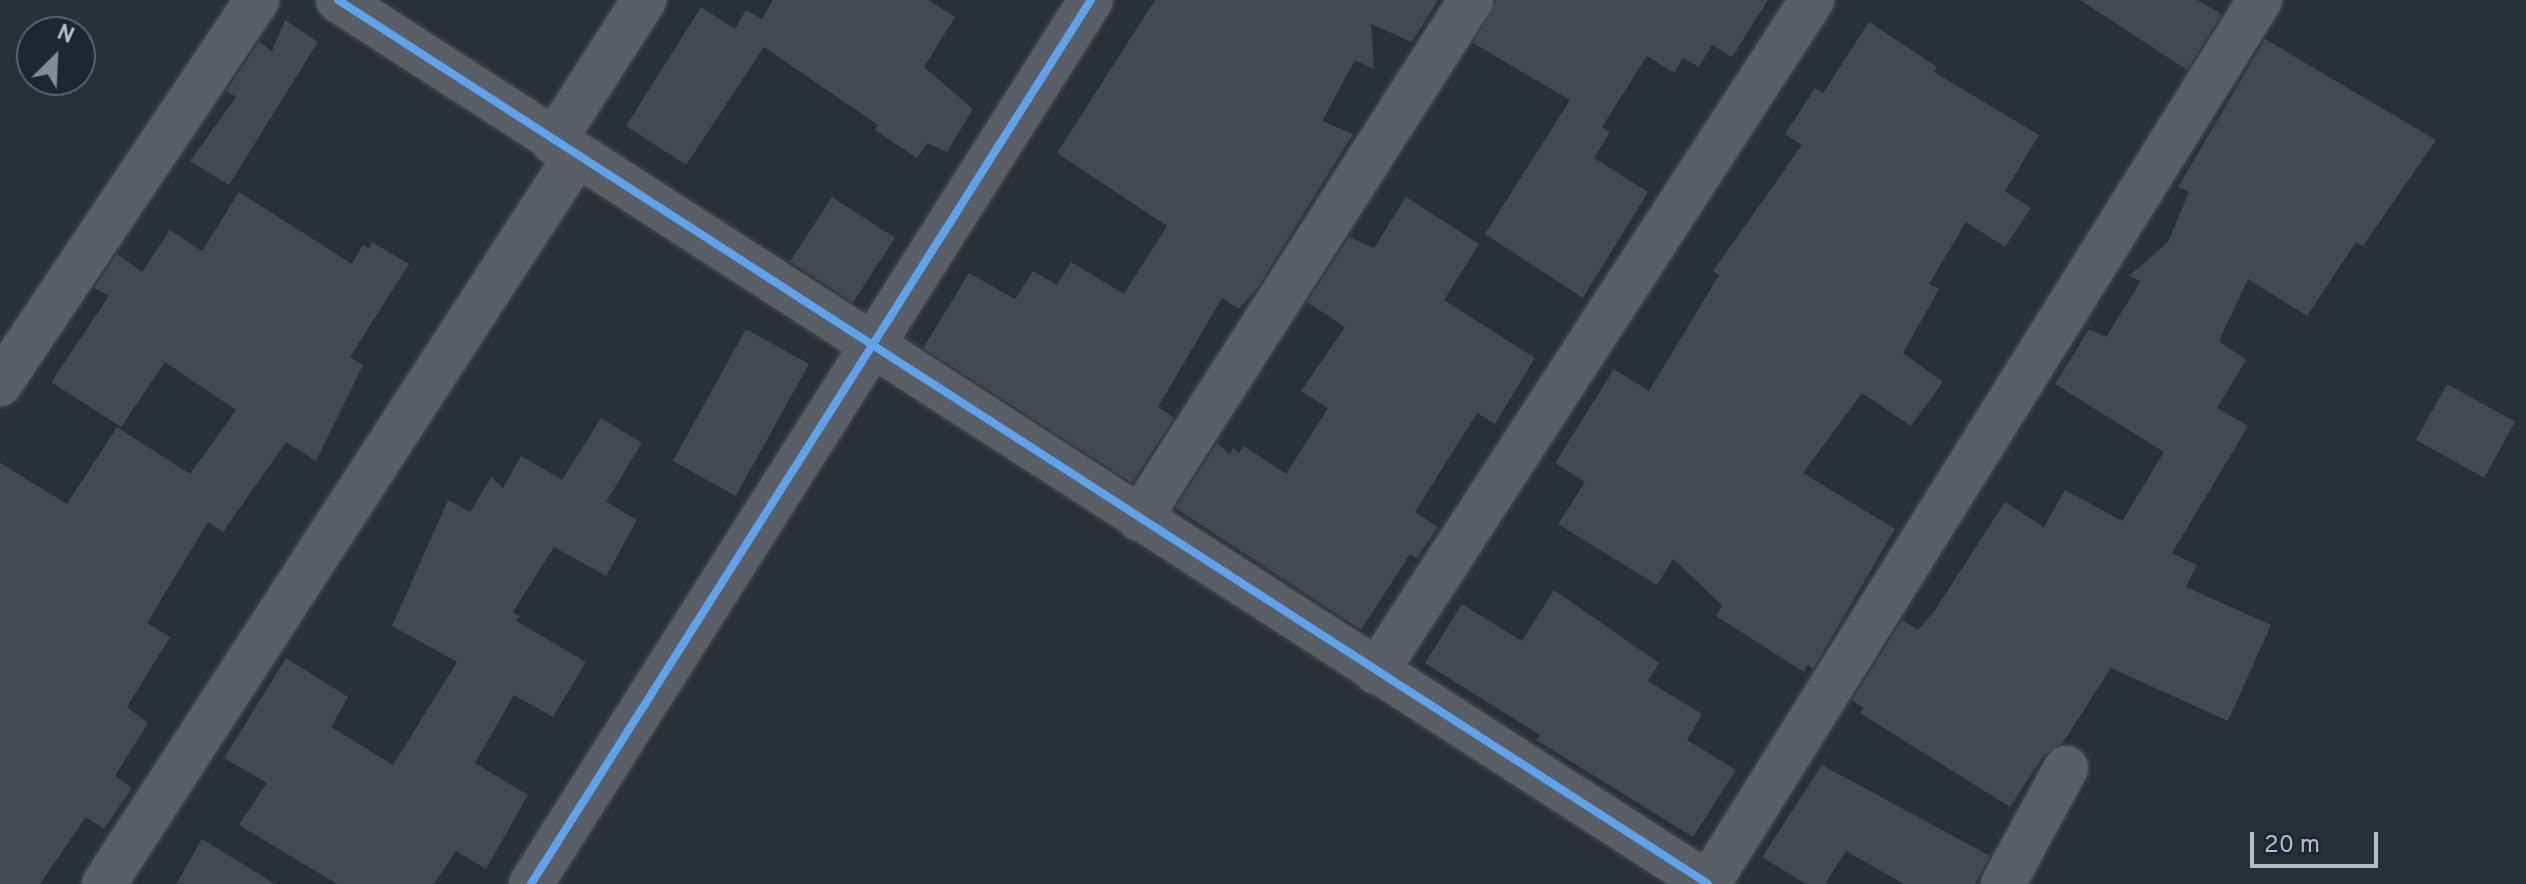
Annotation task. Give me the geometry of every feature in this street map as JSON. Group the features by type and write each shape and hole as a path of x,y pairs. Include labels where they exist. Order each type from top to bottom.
{"street":[{"path":"0,384 257,0"},
{"path":"338,0 871,348 1708,884 2260,0"},
{"path":"104,884 564,149 644,0"},
{"path":"531,884 1091,0"},
{"path":"1139,519 1471,0"},
{"path":"1376,672 1812,0"},
{"path":"2003,884 2066,768"}],"building":[{"path":"773,0 928,0 955,17 924,67 973,109 947,152 927,143 917,158 875,130 878,125 764,47 686,165 626,126 701,7 735,29 746,10 762,19"},
{"path":"1155,0 1438,0 1412,42 1371,24 1374,69 1355,60 1322,121 1353,134 1258,287 1239,309 1222,298 1158,407 1174,418 1132,483 923,348 969,273 1015,299 1033,271 1057,285 1071,262 1124,294 1167,226 1057,153"},
{"path":"1496,0 1768,0 1732,57 1712,45 1699,67 1683,58 1674,73 1647,56 1602,127 1610,132 1594,158 1648,192 1583,298 1485,234 1570,100 1473,43"},
{"path":"2080,0 2197,0 2222,14 2187,70"},
{"path":"285,20 318,42 229,185 190,161 236,97 226,91 259,42 272,51"},
{"path":"1869,22 1937,67 1934,72 2039,135 2005,191 2031,208 2005,247 1966,222 1929,284 1939,289 1903,353 1943,382 1911,426 1862,393 1803,473 1895,529 1813,669 1808,665 1804,672 1716,616 1722,605 1673,559 1657,585 1558,524 1585,482 1555,463 1614,369 1649,391 1719,275 1713,271 1802,145 1785,134 1815,88 1823,93"},
{"path":"2265,39 2436,140 2363,246 2356,242 2307,316 2248,279 2219,341 2246,360 2217,408 2248,426 2172,553 2197,565 2186,587 2271,625 2228,721 2111,668 2062,744 2044,755 2010,807 1860,713 1863,708 1852,700 1902,620 1918,630 1935,610 2005,502 2044,527 2065,490 2122,521 2164,452 2055,384 2089,329 2106,337 2141,281 2129,276 2168,242 2189,192 2178,187"},
{"path":"239,192 352,264 363,245 369,248 372,242 409,264 350,357 363,365 316,461 286,442 223,532 208,522 147,623 170,637 127,707 148,723 115,776 132,788 104,829 86,817 40,884 0,884 0,463 67,504 117,427 190,474 236,410 165,362 121,427 51,382 109,296 94,288 117,254 142,272 170,230 202,251"},
{"path":"832,197 895,238 853,302 790,262"},
{"path":"1406,197 1479,244 1444,300 1535,358 1495,424 1477,413 1415,512 1438,527 1417,558 1410,554 1361,630 1175,508 1217,443 1230,455 1233,448 1239,453 1244,446 1286,474 1328,408 1301,391 1345,327 1307,302 1349,237 1374,248"},
{"path":"746,329 809,364 736,496 673,461"},
{"path":"2447,384 2515,422 2484,478 2416,440"},
{"path":"601,418 642,443 606,502 637,520 606,576 554,547 513,612 519,616 516,621 586,662 553,717 514,695 475,763 528,795 486,869 456,851 434,884 337,884 239,825 267,783 224,758 286,658 348,697 331,727 393,765 457,662 392,626 448,500 470,512 491,477 503,488 521,456 562,480"},
{"path":"1554,590 1659,663 1648,681 1702,714 1687,740 1736,770 1693,837 1536,740 1540,735 1425,663 1462,604 1522,641"},
{"path":"1822,765 1990,856 1975,884 1904,884 1846,851 1825,884 1806,884 1762,857"},
{"path":"202,839 275,884 176,884"}],"cycle path":[{"path":"338,0 1708,884"},
{"path":"531,884 1091,0"}]}
